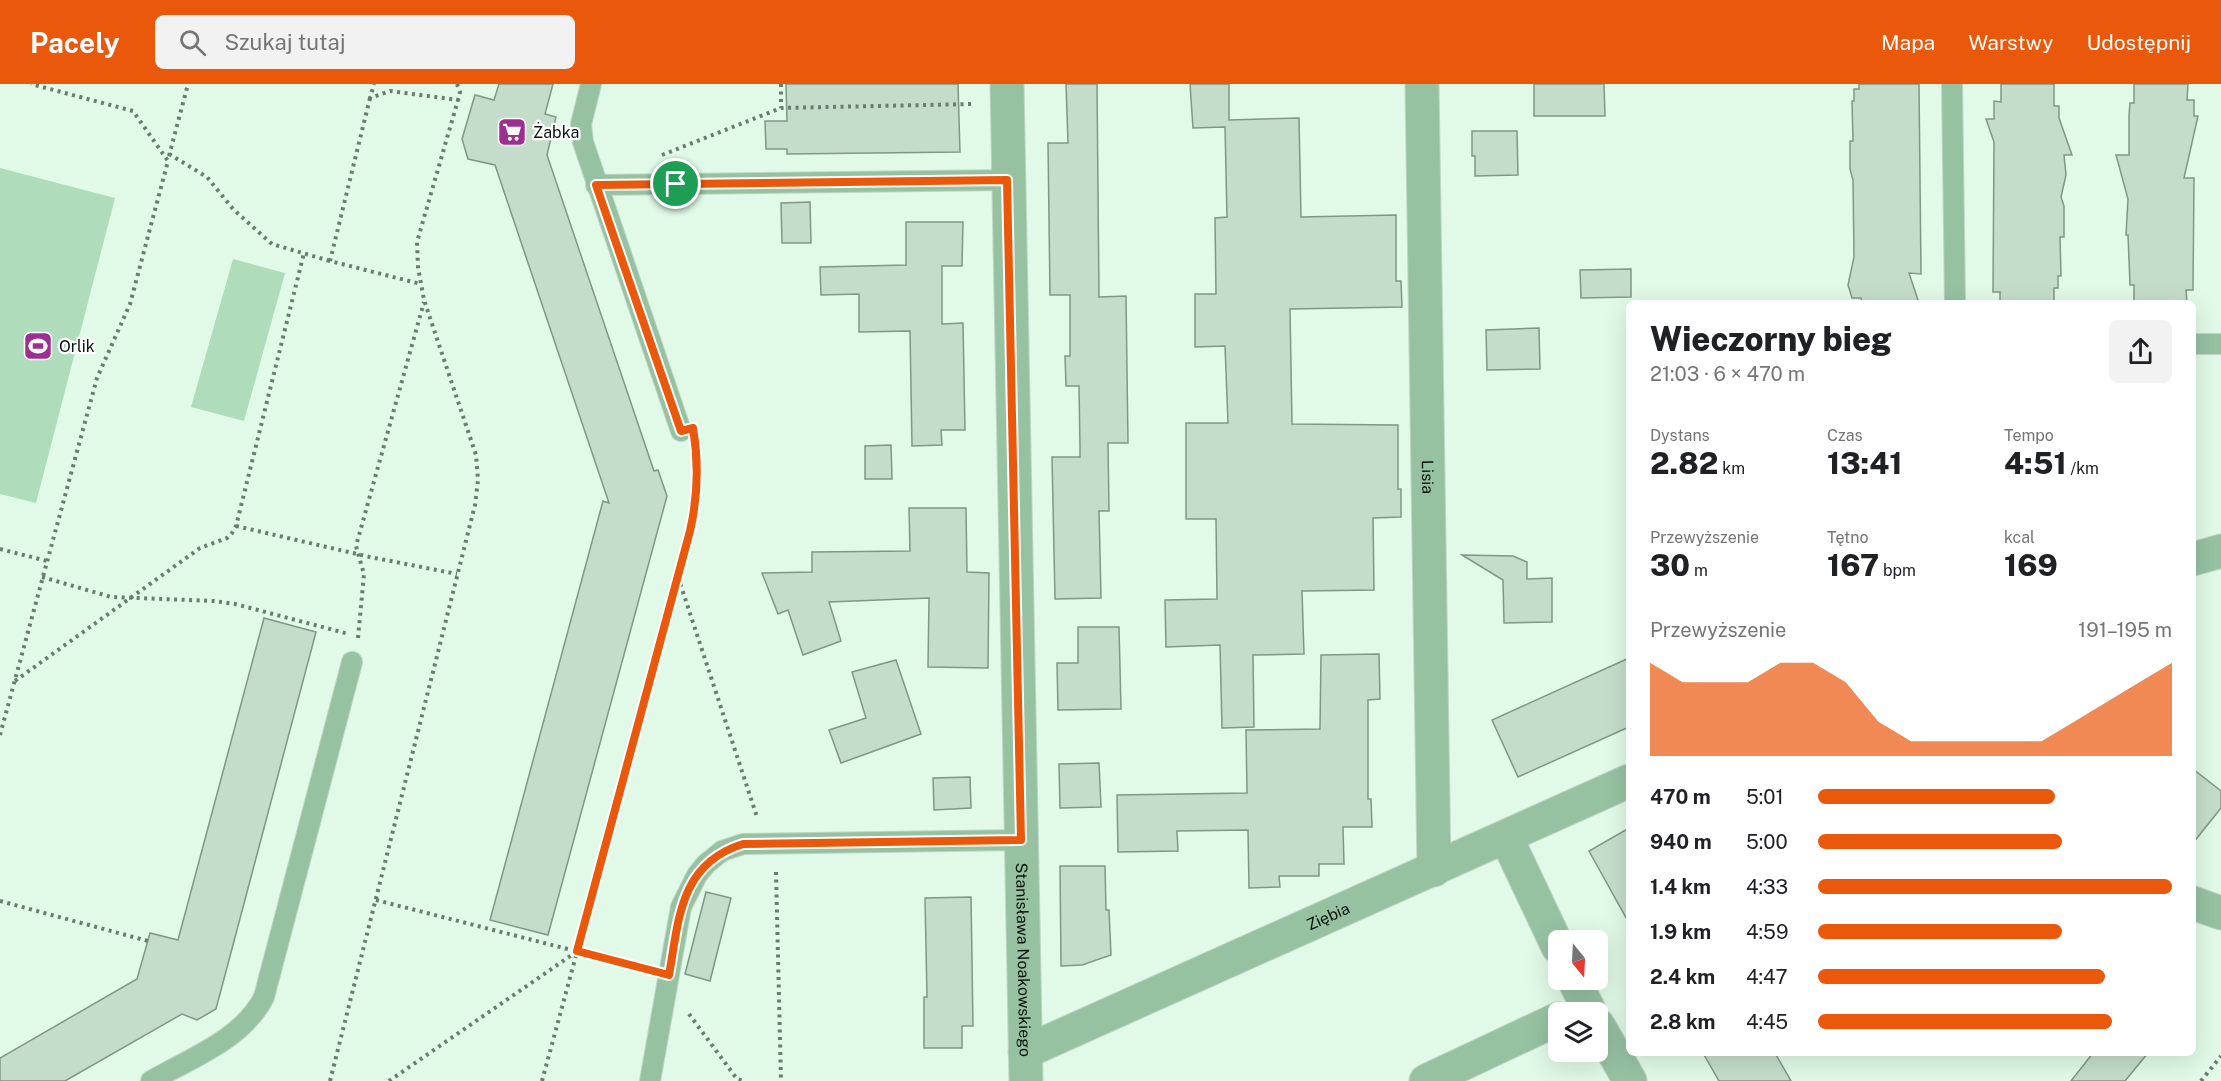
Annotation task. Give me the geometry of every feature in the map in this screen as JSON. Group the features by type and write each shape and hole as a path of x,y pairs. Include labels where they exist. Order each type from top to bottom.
{"street":[{"name":"Stanisława Noakowskiego","path":"1007,84 1025,1067"},
{"name":"Lisia","path":"1422,84 1434,870"},
{"path":"2196,558 2221,551"},
{"name":"Ziębia","path":"1025,1067 1434,870 1626,782"},
{"path":"1506,837 1550,930"},
{"path":"2196,904 2221,913"},
{"path":"1426,1081 1548,1024"},
{"path":"1608,1049 1630,1081"}],"lane":[{"path":"591,84 581,124 583,142 681,431"},
{"path":"1952,84 1955,300"},
{"path":"596,185 1007,180"},
{"path":"2196,344 2221,344"},
{"path":"151,1081 242,1027 257,1011 264,997 352,662"},
{"path":"650,1081 681,907 697,875 714,856 743,844 1021,840"}],"path":[{"path":"31,84 133,111 168,161"},
{"path":"0,735 97,378 130,304 188,84"},
{"path":"330,261 374,84"},
{"path":"332,1081 475,505 478,480 476,455 424,300 417,242 460,92 457,84"},
{"path":"781,84 781,108"},
{"path":"370,98 390,91 458,99"},
{"path":"662,155 781,108 980,104"},
{"path":"169,154 207,177 233,209 272,244 421,284"},
{"path":"14,681 200,548 227,538 232,533 236,526 304,253"},
{"path":"352,662 358,636 364,574 356,546 424,300"},
{"path":"542,1081 690,531 698,486 696,448 693,428 681,431"},
{"path":"236,526 359,555 457,574"},
{"path":"0,549 46,561"},
{"path":"678,575 771,844 781,1081"},
{"path":"42,577 111,597 214,601 235,604 358,636"},
{"path":"376,900 577,951 668,980 737,1079 746,1081"},
{"path":"0,901 148,941"},
{"path":"389,1081 577,951"},
{"path":"2201,1081 2221,1056"}],"green space":[{"name":"Orlik","path":"0,168 115,198 36,503 0,494"},
{"path":"233,259 285,273 244,421 191,407"}],"building":[{"path":"499,84 553,84 545,114 556,117 547,155 654,471 658,470 667,496 548,935 490,920 603,501 609,503 495,165 468,159 462,139 475,95 494,100"},
{"path":"786,84 958,84 960,152 787,154 787,149 766,149 765,121 787,121"},
{"path":"1066,84 1097,84 1099,297 1126,296 1128,443 1108,443 1109,511 1099,511 1101,598 1055,599 1052,457 1080,457 1079,386 1066,386 1065,356 1070,356 1070,295 1050,295 1048,143 1068,143"},
{"path":"1190,84 1229,84 1229,120 1299,118 1301,217 1396,215 1396,281 1401,281 1402,307 1290,309 1292,424 1398,425 1398,489 1401,489 1401,517 1373,518 1374,590 1302,591 1304,654 1253,655 1254,727 1222,728 1220,645 1166,647 1165,600 1217,599 1216,519 1186,519 1186,423 1228,423 1225,346 1195,347 1195,294 1216,294 1215,218 1227,217 1225,127 1193,128"},
{"path":"1534,84 1604,84 1605,116 1534,116"},
{"path":"1859,84 1919,84 1921,274 1909,273 1918,300 1852,298 1848,285 1854,257 1853,180 1850,169 1850,141 1853,141 1852,101 1854,101 1854,89 1859,89"},
{"path":"2001,84 2054,84 2054,106 2059,106 2059,118 2072,155 2064,155 2066,175 2061,197 2064,206 2064,237 2060,237 2061,276 2058,276 2058,288 2054,288 2054,300 2000,300 2000,292 1993,292 1994,142 1986,119 1994,119 1994,101 2001,102"},
{"path":"2134,84 2188,84 2187,100 2194,100 2194,116 2198,116 2184,178 2194,178 2193,290 2186,290 2187,300 2134,300 2134,285 2130,285 2128,235 2126,235 2128,199 2116,155 2129,155 2130,103 2134,103"},
{"path":"1472,131 1517,131 1518,175 1475,176"},
{"path":"810,202 811,243 782,243 781,203"},
{"path":"906,222 963,222 962,266 942,266 942,324 963,323 965,430 941,430 942,445 912,446 910,331 859,332 859,294 821,295 820,267 906,265"},
{"path":"1631,269 1631,297 1581,298 1580,270"},
{"path":"1539,328 1540,369 1487,370 1486,330"},
{"path":"891,445 892,479 865,479 865,446"},
{"path":"909,508 966,508 967,572 989,573 988,668 928,667 929,598 829,602 841,641 803,655 788,610 778,614 762,573 812,572 812,552 910,551"},
{"path":"1462,555 1513,556 1527,562 1527,579 1552,578 1552,622 1504,623 1503,580"},
{"path":"264,618 316,632 216,1009 197,1020 182,1014 65,1081 0,1081 0,1058 137,979 150,933 178,940"},
{"path":"1078,627 1119,627 1121,709 1058,710 1057,663 1078,663"},
{"path":"1379,654 1380,699 1368,700 1368,799 1371,799 1372,827 1343,827 1344,864 1319,864 1319,876 1279,876 1280,887 1249,888 1248,830 1177,831 1178,851 1118,852 1117,795 1247,793 1246,730 1320,729 1321,655"},
{"path":"1626,659 1626,728 1518,777 1492,720"},
{"path":"896,660 921,734 841,763 829,730 866,718 852,672"},
{"path":"1099,763 1101,807 1060,808 1059,764"},
{"path":"2196,771 2221,791 2221,808 2196,839"},
{"path":"970,777 971,808 934,810 933,778"},
{"path":"1626,830 1626,918 1589,851"},
{"path":"1060,866 1105,866 1106,910 1109,910 1111,955 1082,965 1061,966"},
{"path":"706,892 731,898 710,981 685,974"},
{"path":"971,897 973,1026 962,1026 962,1048 924,1048 924,997 927,997 925,898"},
{"path":"1705,1056 1777,1056 1791,1081 1719,1081"},
{"path":"2091,1056 2146,1056 2125,1081 2071,1081"}],"place":[{"name":"Żabka","path":"512,132"},
{"name":"Orlik","path":"38,346"}],"route":[{"path":"1007,180 1021,840 743,844 732,847 714,856 706,864 689,890 681,907 669,975 577,951 690,531 698,486 693,428 681,431 596,185 676,184 1007,180"}]}
